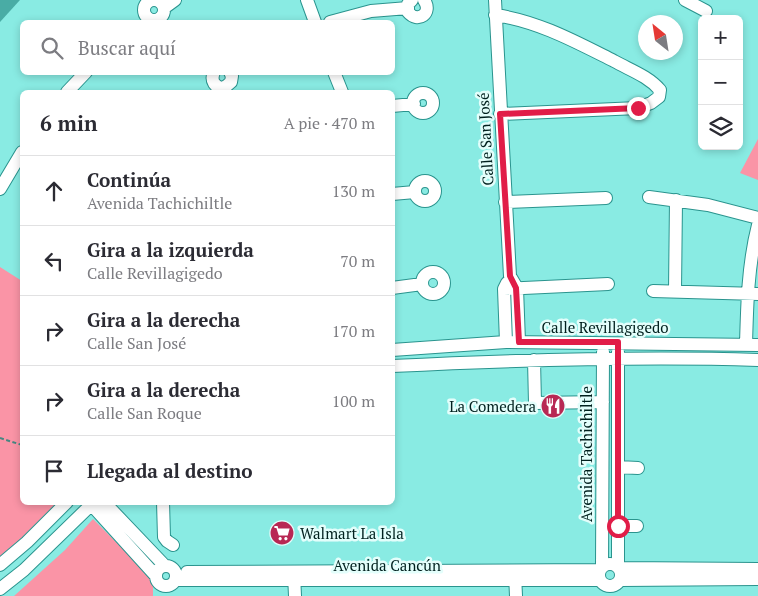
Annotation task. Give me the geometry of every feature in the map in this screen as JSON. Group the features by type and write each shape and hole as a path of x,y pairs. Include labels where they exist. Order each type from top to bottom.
{"street":[{"path":"164,8 175,0"},
{"path":"306,0 314,20"},
{"path":"337,20 371,11 410,4 413,17 421,17 427,12 424,0"},
{"name":"Calle San José","path":"495,0 513,342"},
{"path":"685,0 706,11"},
{"path":"495,15 517,18 577,42 644,77 660,90 659,97 651,103 638,108 500,114"},
{"path":"69,90 83,75"},
{"path":"213,75 214,84 224,88 231,82 231,75"},
{"path":"335,75 341,90"},
{"path":"395,106 414,104"},
{"path":"0,189 20,155"},
{"path":"395,194 415,192"},
{"path":"649,197 708,205 758,218"},
{"path":"505,202 606,198"},
{"path":"674,291 676,200"},
{"path":"752,345 753,293 751,259 758,225"},
{"path":"395,288 422,284"},
{"path":"510,288 608,284"},
{"path":"653,291 753,293"},
{"name":"Calle Revillagigedo","path":"395,350 513,342 752,345"},
{"name":"Avenida Tachichiltle","path":"602,596 603,342"},
{"path":"618,342 618,579"},
{"name":"Calle Revillagigedo","path":"395,366 603,358 758,360"},
{"path":"534,360 535,404 603,402"},
{"path":"618,468 638,468"},
{"path":"0,565 27,542 64,505"},
{"path":"0,589 24,570 93,505"},
{"path":"97,505 168,580 158,596"},
{"path":"162,505 164,537 166,541 173,545"},
{"path":"618,526 637,526"},
{"path":"618,579 612,564 601,575 608,586 618,579 758,568"},
{"name":"Avenida Cancún","path":"168,580 294,576 601,575"},
{"path":"294,576 295,596"},
{"path":"515,576 516,596"},
{"path":"618,579 758,579"}],"path":[{"path":"0,438 20,444"}],"shaded area":[{"path":"758,139 758,180 740,173"},
{"path":"0,267 20,280 20,505 61,505 0,560"},
{"path":"93,519 151,577 153,596 14,596 65,550"}],"water":[{"path":"0,0 20,0 0,22"}],"place":[{"name":"La Comedera","path":"553,406"},
{"name":"Walmart La Isla","path":"282,533"}],"route":[{"path":"618,526 618,342 519,342 516,288 510,276 500,114 638,108"}]}
